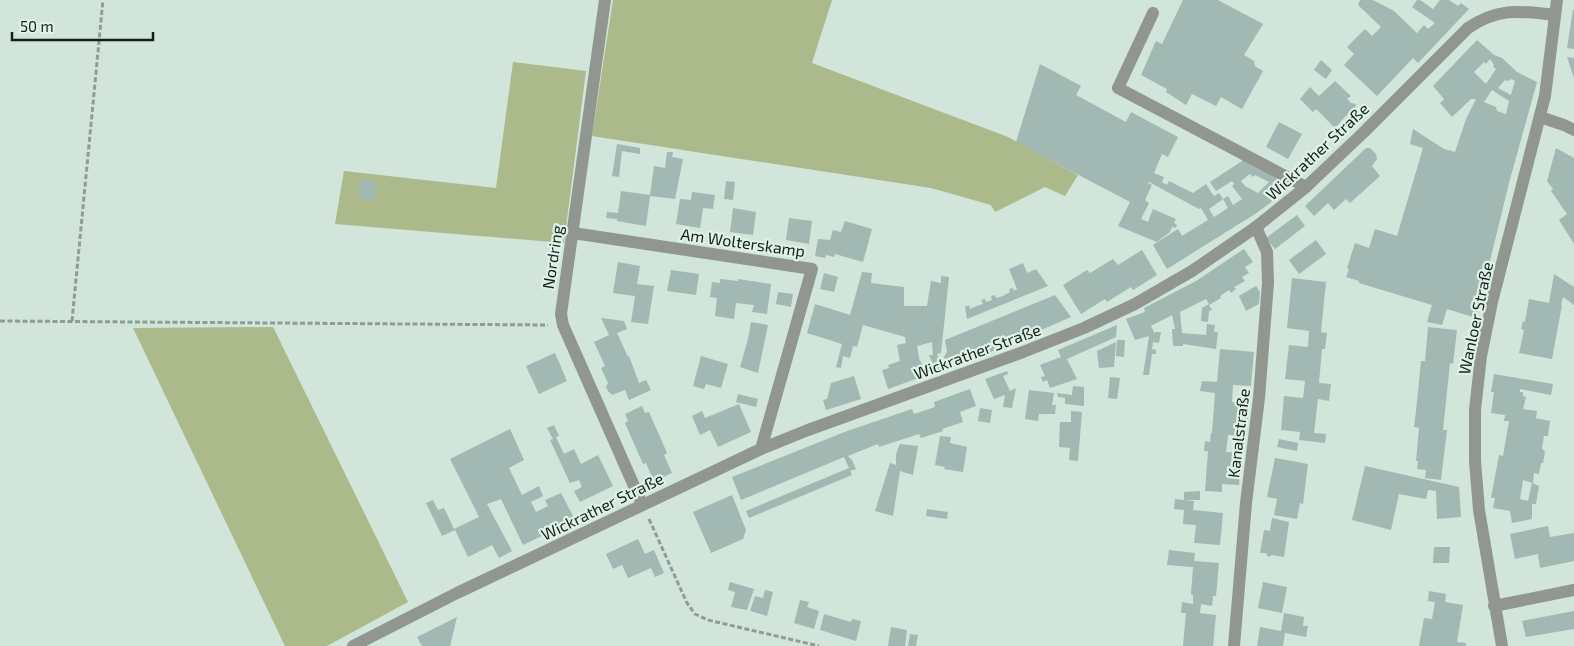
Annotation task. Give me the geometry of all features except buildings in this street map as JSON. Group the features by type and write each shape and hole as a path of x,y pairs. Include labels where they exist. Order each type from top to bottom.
{"street":[{"name":"Nordring","path":"605,0 561,303 561,314 563,325 642,504"},
{"name":"Wanloer Straße","path":"1502,646 1477,494 1476,401 1492,302 1540,116 1548,75 1557,0"},
{"name":"Wickrather Straße","path":"353,646 642,504 761,449 1023,352 1109,317 1192,270 1256,227 1306,187 1468,28 1489,16 1501,13 1530,12 1555,15"},
{"path":"1153,13 1118,88 1306,187"},
{"path":"1540,116 1574,130"},
{"name":"Kanalstraße","path":"1234,646 1246,503 1260,398 1268,283 1267,252 1256,227"},
{"name":"Am Wolterskamp","path":"572,233 812,268 761,449"},
{"path":"1494,606 1574,590"}],"path":[{"path":"72,321 103,0"},
{"path":"0,320 563,325"},
{"path":"642,504 687,603 695,614 714,622 819,646"}],"green space":[{"path":"613,0 832,0 812,63 1008,137 1078,175 1065,196 1045,187 995,212 991,205 931,188 592,136"},
{"path":"513,62 586,71 564,243 335,224 344,171 496,188"},
{"path":"273,327 408,602 327,646 285,646 133,328"}]}
